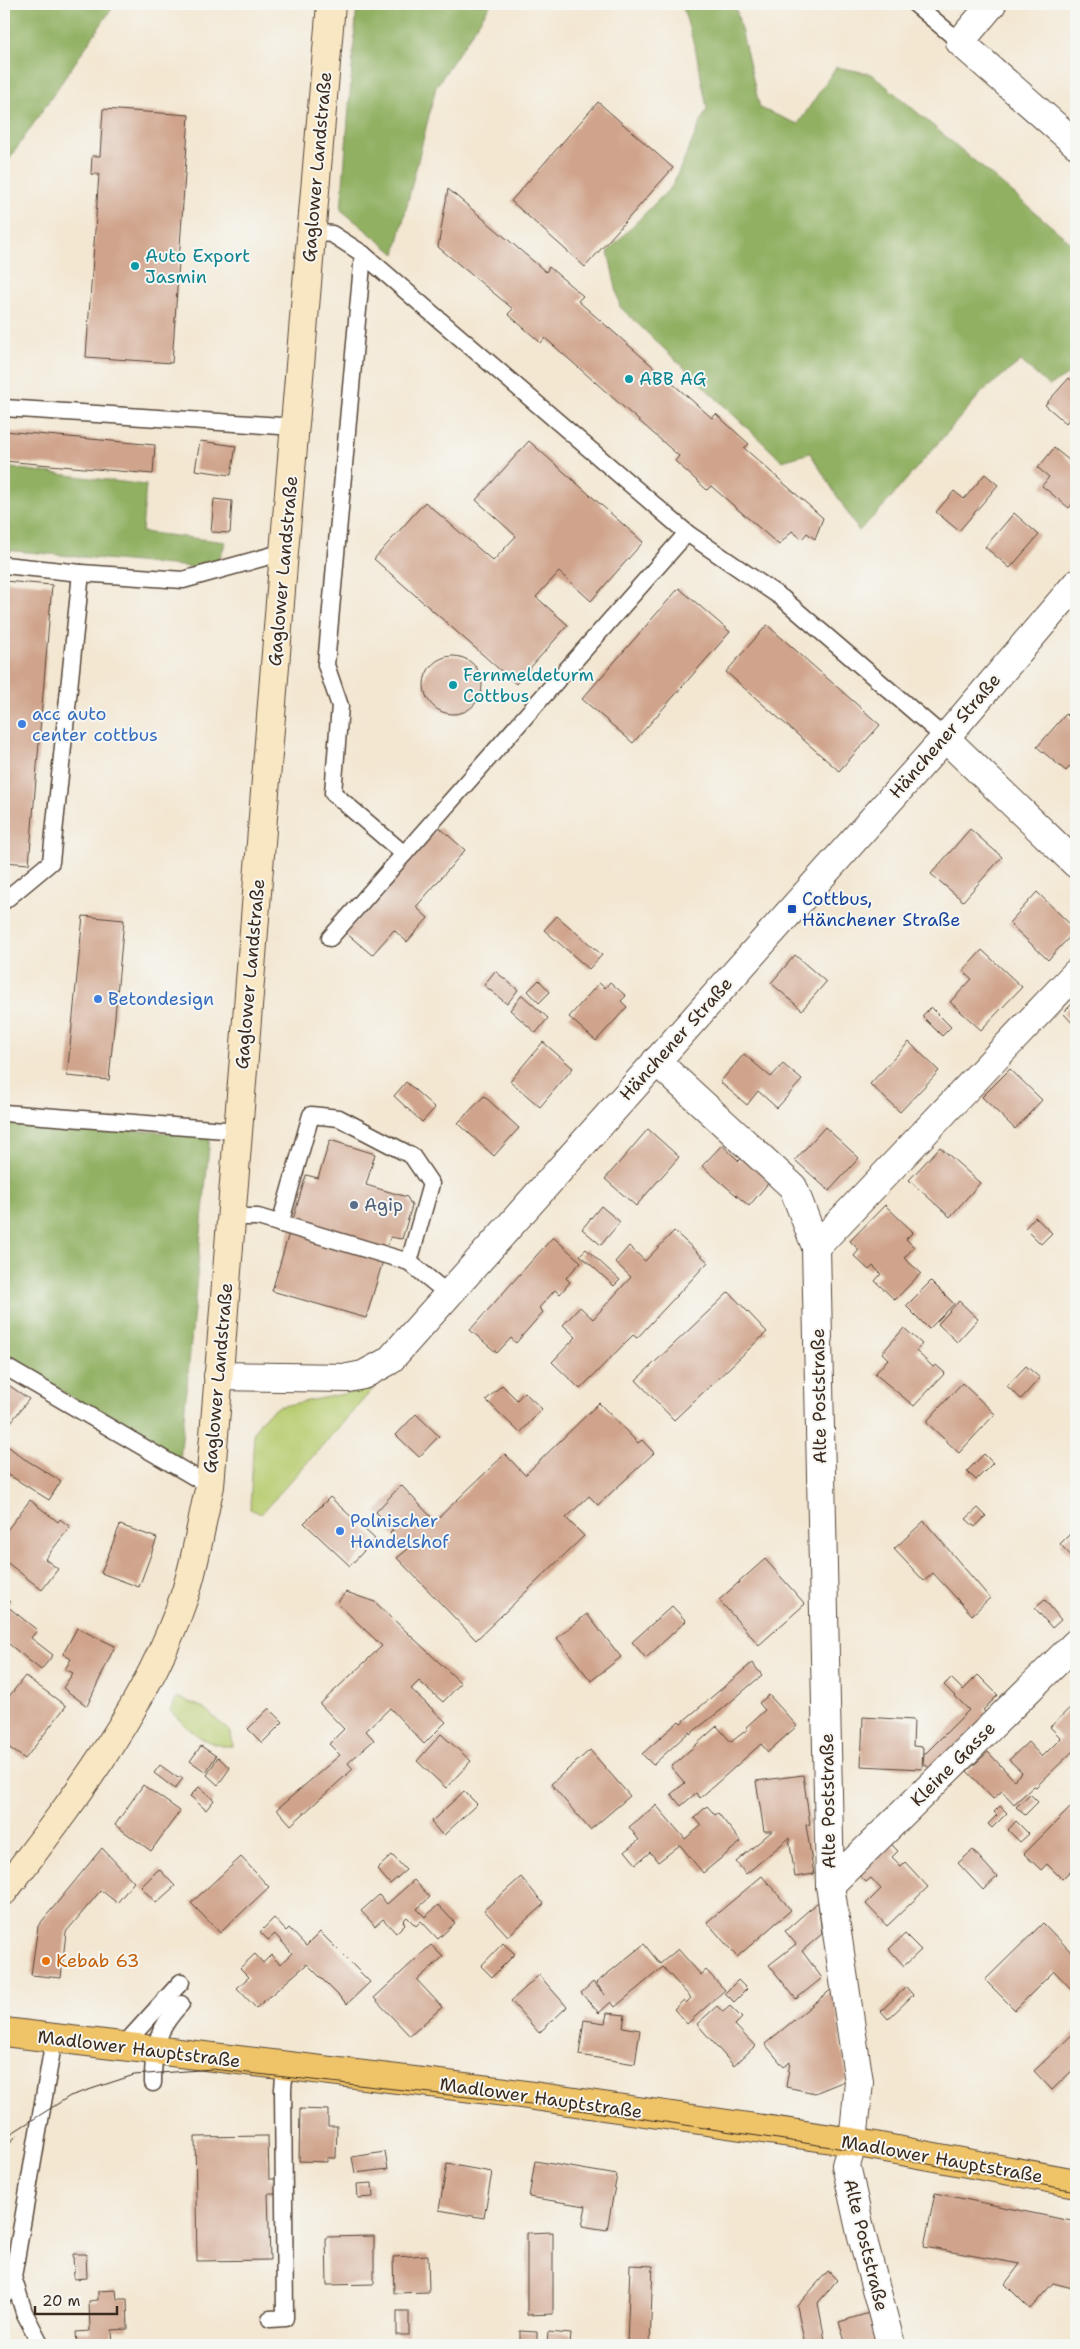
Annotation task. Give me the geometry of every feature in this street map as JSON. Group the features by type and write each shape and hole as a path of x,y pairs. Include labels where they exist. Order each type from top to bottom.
{"main road":[{"name":"Gaglower Landstraße","path":"4,1891 96,1769 147,1684 184,1597 210,1486 284,552 331,4"},
{"name":"Madlower Hauptstraße","path":"4,2032 506,2092 853,2142 1076,2183"}],"street":[{"path":"992,4 960,42 1076,144"},
{"name":"Hänchener Straße","path":"218,1376 348,1378 364,1375 389,1361 945,738 1076,584"},
{"path":"945,738 1076,864"},
{"path":"816,1247 1076,973"},
{"name":"Alte Poststraße","path":"656,1061 793,1186 816,1247 830,1885 859,2082 853,2142 846,2165 860,2229 891,2345"},
{"name":"Kleine Gasse","path":"830,1885 1076,1643"}],"lane":[{"path":"915,4 960,42"},
{"path":"312,232 332,234 363,254 686,533 782,598 945,738"},
{"path":"363,254 326,665 340,706 333,793 404,854"},
{"path":"4,408 296,427"},
{"path":"330,938 686,533"},
{"path":"4,565 81,573 183,580 284,552"},
{"path":"4,901 51,862 81,573"},
{"path":"4,1113 238,1131"},
{"path":"280,1224 311,1115 339,1118 412,1156 431,1184 409,1262"},
{"path":"231,1217 258,1217 409,1262 448,1294"},
{"path":"4,1366 210,1486"},
{"path":"123,2046 181,1982"},
{"path":"153,2083 154,2051 166,2020 181,2004"},
{"path":"4,2296 13,2277 54,2038"},
{"path":"270,2318 285,2318 283,2089 285,2066"},
{"path":"13,2277 24,2312 42,2345"}],"green space":[{"path":"4,4 115,4 4,167"},
{"path":"357,4 491,4 436,87 395,254 341,210"},
{"path":"682,4 735,4 760,108 798,124 836,67 872,74 1076,247 1076,370 1049,386 1021,361 983,391 882,508 859,531 810,453 782,461 620,307 608,251 672,186 707,108 696,52"},
{"path":"4,467 146,485 142,532 226,542 215,569 4,550"},
{"path":"4,1120 210,1136 180,1461 4,1357"},
{"path":"374,1388 261,1514 250,1509 254,1431 263,1418 277,1407"},
{"path":"177,1697 204,1708 231,1733 233,1746 214,1744 191,1731 170,1711"}],"building":[{"path":"598,102 673,168 585,267 511,201"},
{"name":"Auto Export Jasmin","path":"103,109 189,115 172,363 86,357 99,174 91,174 92,156 100,156"},
{"name":"ABB AG","path":"448,189 546,272 549,267 583,296 578,301 712,418 716,414 749,444 744,448 823,518 815,539 807,533 802,539 792,531 779,545 711,486 707,490 675,461 679,456 545,338 541,343 508,314 513,309 438,247"},
{"path":"1069,378 1076,385 1076,411 1066,423 1045,405"},
{"path":"4,431 155,445 153,474 4,461"},
{"path":"200,441 236,446 231,475 195,470"},
{"path":"529,441 643,542 591,601 559,572 536,597 568,625 516,684 374,559 425,502 493,561 516,536 476,500"},
{"path":"1054,448 1076,466 1076,499 1069,508 1042,486 1049,477 1038,468"},
{"path":"985,474 998,485 959,531 936,512 954,491 964,499"},
{"path":"214,499 232,501 230,533 211,532"},
{"path":"1014,513 1039,535 1010,568 985,547"},
{"name":"acc auto center cottbus","path":"4,581 52,585 29,864 4,862"},
{"path":"679,588 730,632 633,743 582,699"},
{"path":"767,625 880,725 839,771 726,672"},
{"name":"Fernmeldeturm Cottbus","path":"447,656 459,656 474,664 482,679 482,691 474,706 459,714 447,714 432,706 424,691 424,679 432,664"},
{"path":"1066,714 1076,723 1076,759 1066,771 1037,747"},
{"path":"439,827 465,850 416,907 428,918 407,942 394,930 372,955 346,933"},
{"path":"970,829 1002,857 963,901 931,874"},
{"path":"1037,892 1076,930 1048,960 1009,923"},
{"path":"83,916 124,920 109,1080 67,1076"},
{"path":"557,916 602,955 589,969 544,930"},
{"path":"982,950 1022,987 981,1030 950,1002 972,979 963,971"},
{"path":"795,955 826,982 802,1010 771,983"},
{"path":"495,971 518,990 507,1004 484,985"},
{"path":"539,980 550,992 539,1003 528,991"},
{"path":"610,982 626,996 621,1001 627,1007 596,1041 569,1017 599,983 605,988"},
{"path":"522,995 548,1018 536,1033 510,1010"},
{"path":"1076,1000 1076,1027 1063,1013"},
{"path":"931,1007 951,1027 942,1036 922,1016"},
{"path":"543,1042 573,1068 540,1107 510,1081"},
{"path":"909,1042 939,1071 900,1112 870,1084"},
{"path":"744,1054 771,1077 783,1064 802,1080 777,1108 758,1091 747,1105 720,1082"},
{"path":"1010,1069 1042,1100 1015,1129 982,1097"},
{"path":"406,1082 435,1108 422,1122 394,1096"},
{"path":"484,1096 519,1128 494,1156 458,1123"},
{"path":"825,1127 859,1158 829,1191 795,1160"},
{"path":"648,1129 679,1157 636,1206 605,1179"},
{"path":"330,1140 375,1154 366,1185 407,1197 412,1206 402,1239 390,1237 366,1318 272,1291 306,1175 318,1178"},
{"path":"722,1145 739,1161 749,1150 776,1174 749,1206 702,1166"},
{"path":"940,1147 980,1183 950,1217 909,1180"},
{"path":"885,1205 913,1232 906,1239 914,1247 904,1258 921,1273 895,1300 875,1281 881,1274 873,1266 869,1270 854,1256 859,1250 850,1241"},
{"path":"601,1206 620,1222 601,1245 582,1229"},
{"path":"1035,1217 1052,1233 1041,1244 1025,1228"},
{"path":"674,1231 708,1262 637,1338 633,1335 580,1389 552,1362 576,1337 563,1325 580,1307 593,1319 631,1277 615,1262 629,1246 645,1261"},
{"path":"553,1237 581,1262 566,1278 570,1282 560,1294 555,1290 539,1308 543,1312 516,1343 511,1338 497,1353 470,1330"},
{"path":"586,1249 620,1280 614,1286 580,1255"},
{"path":"931,1281 954,1304 929,1329 906,1306"},
{"path":"729,1292 767,1332 674,1420 636,1380"},
{"path":"959,1301 978,1319 957,1342 938,1324"},
{"path":"904,1328 922,1344 916,1351 933,1367 936,1365 945,1373 914,1406 875,1374 888,1359 882,1353"},
{"path":"1026,1366 1040,1378 1021,1399 1007,1386"},
{"path":"4,1382 29,1399 4,1431"},
{"path":"962,1383 995,1414 959,1453 926,1422"},
{"path":"502,1385 517,1400 524,1392 542,1409 520,1433 486,1400"},
{"path":"599,1403 638,1443 642,1440 654,1453 598,1505 589,1496 566,1518 584,1536 476,1640 397,1558 408,1549 390,1533 393,1530 376,1512 401,1485 435,1521 505,1454 525,1475"},
{"path":"416,1414 439,1436 419,1457 396,1435"},
{"path":"4,1443 23,1458 61,1481 49,1500 9,1475 4,1481"},
{"path":"984,1454 993,1463 976,1480 967,1471"},
{"name":"Polnischer Handelshof","path":"330,1497 375,1539 350,1566 304,1523"},
{"path":"30,1500 58,1522 60,1519 70,1527 45,1559 58,1569 42,1590 4,1560 4,1527 7,1530"},
{"path":"978,1508 986,1516 975,1527 966,1519"},
{"path":"924,1521 990,1598 972,1615 933,1573 924,1581 894,1549"},
{"path":"120,1525 157,1538 139,1587 101,1573"},
{"path":"1076,1528 1076,1561 1060,1544"},
{"path":"765,1559 805,1604 759,1645 719,1600"},
{"path":"346,1592 375,1602 461,1683 443,1702 419,1681 411,1689 446,1722 424,1744 390,1708 366,1731 374,1740 348,1763 353,1769 291,1825 277,1809 340,1755 329,1744 344,1729 320,1704 382,1646 337,1603"},
{"path":"4,1597 10,1602 7,1606 37,1630 31,1638 53,1655 41,1670 4,1640"},
{"path":"1045,1600 1061,1620 1052,1628 1035,1608"},
{"path":"672,1606 686,1621 646,1658 632,1642"},
{"path":"587,1614 621,1657 591,1681 557,1638"},
{"path":"77,1628 115,1646 87,1706 63,1688 73,1673 65,1669 71,1659 63,1654"},
{"path":"752,1663 762,1675 720,1711 690,1734 689,1732 653,1765 642,1754 679,1721 681,1723"},
{"path":"978,1675 998,1695 983,1710 989,1716 933,1771 923,1763 924,1755 969,1710 944,1685 951,1678 963,1690"},
{"path":"25,1676 66,1706 25,1759 4,1744 4,1703"},
{"path":"769,1695 797,1726 768,1752 761,1744 700,1798 696,1793 681,1806 671,1794 685,1783 671,1767 717,1726 731,1742 748,1729 746,1727 765,1710 759,1703"},
{"path":"1076,1702 1076,1748 1036,1787 1034,1786 1014,1804 1002,1791 993,1799 967,1771 988,1752 1014,1780 1022,1772 1009,1760 1028,1742 1042,1757 1061,1738 1050,1727"},
{"path":"269,1708 283,1722 262,1743 248,1729"},
{"path":"863,1717 914,1720 913,1746 923,1747 922,1769 861,1766"},
{"path":"441,1734 471,1761 446,1788 417,1761"},
{"path":"201,1746 216,1756 206,1772 190,1761"},
{"path":"590,1750 630,1796 590,1830 551,1784"},
{"path":"218,1757 230,1768 218,1785 207,1775"},
{"path":"160,1765 178,1778 180,1776 183,1778 175,1789 154,1773"},
{"path":"803,1775 810,1824 806,1825 814,1874 795,1877 789,1838 746,1874 736,1862 772,1831 764,1831 756,1781"},
{"path":"143,1785 180,1811 151,1851 115,1825"},
{"path":"199,1787 214,1800 206,1810 190,1796"},
{"path":"464,1791 477,1804 443,1836 431,1822"},
{"path":"1030,1794 1038,1802 1025,1815 1016,1807"},
{"path":"1076,1802 1076,1865 1062,1879 1047,1864 1041,1870 1024,1854"},
{"path":"656,1805 685,1839 701,1826 694,1818 707,1806 715,1815 718,1813 741,1842 703,1873 680,1845 658,1862 650,1852 636,1864 625,1851 639,1840 629,1827"},
{"path":"1000,1806 1007,1813 992,1828 988,1824 997,1815 994,1812"},
{"path":"1016,1821 1029,1834 1020,1842 1008,1830"},
{"path":"889,1842 898,1851 892,1857 901,1866 905,1862 928,1887 887,1926 866,1904 881,1889 871,1878 866,1882 857,1873"},
{"path":"102,1848 134,1882 117,1903 101,1890 66,1932 61,1978 31,1975 38,1926"},
{"path":"973,1850 997,1877 983,1890 958,1863"},
{"path":"392,1855 406,1870 390,1884 377,1869"},
{"path":"241,1857 269,1887 220,1933 191,1903"},
{"path":"159,1869 175,1886 156,1903 141,1887"},
{"path":"762,1876 791,1910 737,1957 707,1922"},
{"path":"521,1877 544,1904 508,1936 484,1910"},
{"path":"414,1880 430,1897 417,1909 425,1917 438,1905 455,1923 438,1939 421,1921 416,1926 407,1917 403,1921 405,1924 396,1933 383,1919 375,1926 361,1911 379,1895 387,1904"},
{"path":"818,1902 822,1934 802,1951 822,1978 796,1999 769,1965 796,1944 785,1931"},
{"path":"274,1918 286,1931 289,1928 306,1946 320,1932 370,1982 347,2004 307,1964 256,2008 237,1988 249,1977 240,1968 255,1954 263,1963 271,1955 280,1964 292,1953 275,1934 268,1940 260,1932"},
{"path":"1043,1923 1076,1957 1076,1994 1054,1971 1015,2010 985,1980"},
{"path":"905,1934 921,1950 904,1966 889,1949"},
{"path":"503,1943 515,1954 492,1977 481,1966"},
{"path":"644,1944 660,1964 678,1949 701,1975 706,1970 725,1990 687,2024 674,2009 684,2000 686,2003 691,1998 663,1967 615,2007 611,2002 599,2013 581,1993 593,1982 605,1995 596,1983"},
{"path":"431,1945 443,1957 417,1980 442,2007 410,2036 374,1998"},
{"path":"539,1975 567,2007 539,2033 511,2001"},
{"path":"738,1980 747,1989 734,2002 725,1993"},
{"path":"906,1987 913,1995 888,2019 881,2011"},
{"path":"833,1988 847,2080 815,2093 786,2087 790,2062 784,2067 765,2044"},
{"path":"717,2006 723,2012 730,2006 742,2018 735,2025 755,2046 734,2066 697,2024"},
{"path":"607,2013 625,2015 623,2027 640,2030 635,2064 579,2055 584,2020 605,2023"},
{"path":"1076,2031 1076,2067 1052,2090 1034,2071"},
{"path":"300,2109 328,2110 328,2126 337,2126 336,2158 327,2158 327,2162 299,2161"},
{"path":"268,2136 269,2179 278,2179 278,2194 268,2194 270,2260 197,2261 195,2137"},
{"path":"385,2152 388,2169 355,2173 352,2157"},
{"path":"535,2161 617,2175 607,2230 582,2226 586,2206 529,2197"},
{"path":"447,2164 492,2172 484,2218 439,2210"},
{"path":"372,2183 373,2197 358,2198 357,2184"},
{"path":"935,2193 1076,2222 1076,2289 1053,2283 1030,2309 1005,2284 1020,2264 924,2247"},
{"path":"553,2232 553,2314 527,2315 527,2233"},
{"path":"374,2236 374,2284 327,2285 326,2237"},
{"path":"73,2254 86,2254 87,2278 74,2279"},
{"path":"428,2255 429,2292 394,2293 393,2257"},
{"path":"630,2265 653,2266 650,2345 627,2345"},
{"path":"828,2271 837,2280 818,2303 826,2345 805,2345 797,2306"},
{"path":"116,2290 117,2299 127,2299 128,2329 112,2330 113,2345 77,2345 76,2332 90,2331 89,2301 98,2300 98,2291"},
{"path":"397,2311 409,2311 409,2335 397,2335"},
{"path":"869,2313 878,2345 846,2345 839,2322"},
{"path":"520,2331 537,2332 537,2345 520,2345"},
{"path":"548,2332 571,2334 570,2345 547,2345"}],"tram line":[{"path":"4,2138 70,2096 134,2075 212,2069 632,2117 851,2150 1076,2191"},
{"path":"4,2149 17,2135"}],"place":[{"name":"Auto Export Jasmin","path":"135,266"},
{"name":"ABB AG","path":"629,379"},
{"name":"Fernmeldeturm Cottbus","path":"453,685"},
{"name":"acc auto center cottbus","path":"22,724"},
{"name":"Cottbus, Hänchener Straße","path":"792,909"},
{"name":"Betondesign","path":"98,999"},
{"name":"Agip","path":"354,1205"},
{"name":"Polnischer Handelshof","path":"340,1531"},
{"name":"Kebab 63","path":"46,1961"}]}
